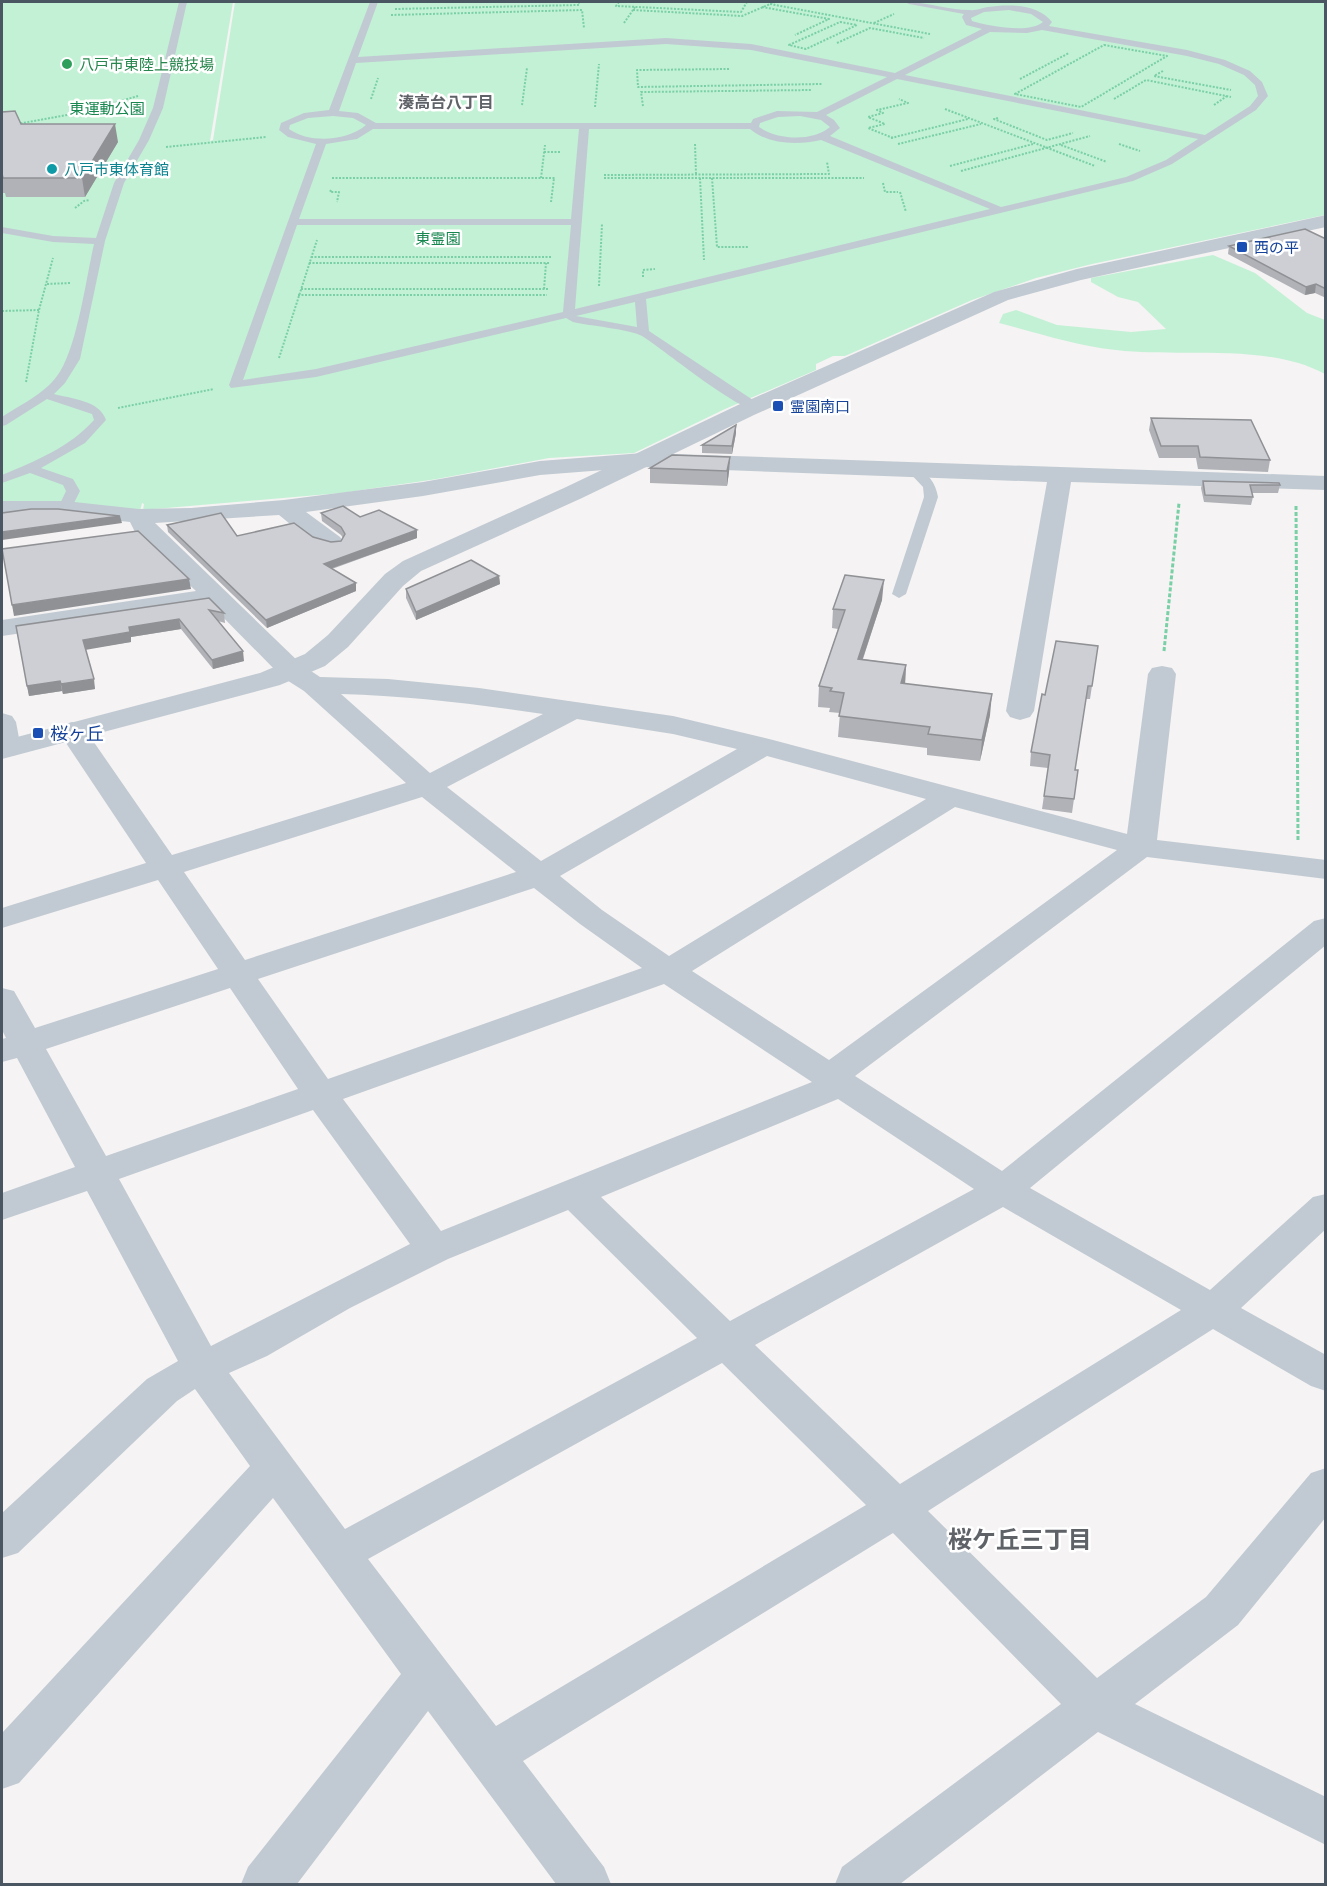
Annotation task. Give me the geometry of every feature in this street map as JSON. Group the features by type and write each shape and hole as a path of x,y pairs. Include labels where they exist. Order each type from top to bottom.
{"street":[{"path":"303,678 315,660 338,641 394,580 412,566 644,460 755,406 1001,296 1077,275 1326,221"},
{"path":"113,536 142,524 191,515 284,507 423,489 540,468 644,460 915,471 1326,483"},
{"path":"1020,711 1060,475"},
{"path":"284,507 331,542"},
{"path":"2,508 65,508 142,524 303,678 427,786 591,917 668,971 1003,1190 1326,1375"},
{"path":"2,628 217,597"},
{"path":"2,1540 162,1390 180,1378 253,1345 336,1298 434,1249 722,1134 836,1080 1141,847 1162,674"},
{"path":"3,740 72,731 270,679 303,678 479,696 673,725 763,746 1141,847 1312,868"},
{"path":"2,918 427,786 573,710"},
{"path":"72,731 240,974 319,1093 434,1249"},
{"path":"14,1047 537,875 763,746"},
{"path":"2,1207 668,971 950,797"},
{"path":"338,1554 1003,1190 1326,928"},
{"path":"2,999 14,1047 96,1172 202,1367 338,1554 586,1884"},
{"path":"573,1193 897,1508 1095,1707 1326,1822"},
{"path":"489,1756 897,1508 1213,1310 1326,1207"},
{"path":"2,1767 275,1467"},
{"path":"860,1884 1222,1611 1326,1485"},
{"path":"266,1884 428,1675"}],"lane":[{"path":"2,422 45,395 61,380 74,359 100,241 119,183 144,140 159,108 183,2"},
{"path":"333,113 374,2"},
{"path":"909,2 970,13 996,8 1025,10 1048,19 1042,27"},
{"path":"1025,10 1041,2"},
{"path":"322,141 235,385 315,373 1129,179 1169,162 1253,108 1263,96 1259,84 1247,73 1222,62 1187,53 1042,27 1018,31 988,29 969,23 966,17 970,13"},
{"path":"817,116 988,29"},
{"path":"354,60 692,41 751,47 1207,138"},
{"path":"371,126 363,117 333,113 306,115 291,120 284,130 291,136 322,141 357,136 371,126 754,126 763,134 781,138 821,136 832,131 834,124 817,116 777,114 761,118 754,126"},
{"path":"589,126 580,178 569,314 573,319 643,332 722,387 755,406"},
{"path":"821,136 1000,210"},
{"path":"293,222 578,222"},
{"path":"2,230 53,239 100,241"},
{"path":"640,296 643,332"},
{"path":"2,479 29,468 81,440 100,420 97,412 90,408 45,395"},
{"path":"29,468 68,482 73,491 65,508"},
{"path":"899,594 931,497 930,486 915,471"}],"path":[{"path":"394,2 393,9 579,5 579,2"},
{"path":"619,2 616,6 741,12 747,2"},
{"path":"633,10 742,16 775,2"},
{"path":"770,4 930,34 938,31"},
{"path":"369,15 582,10 585,30"},
{"path":"840,22 857,25 806,49 789,45 822,30 840,22"},
{"path":"810,28 822,30"},
{"path":"830,46 870,28 924,38 915,43"},
{"path":"837,34 850,37"},
{"path":"1107,91 1167,56 1104,45 1015,94 1081,107 1107,91 1123,94"},
{"path":"519,126 529,49"},
{"path":"1020,80 1077,49"},
{"path":"589,126 600,54"},
{"path":"739,68 637,70 638,87 882,83"},
{"path":"1106,104 1146,80 1259,102"},
{"path":"809,84 813,99"},
{"path":"893,138 868,128 885,124 868,117 882,113 877,110 908,103 898,99 914,96 908,94 944,86"},
{"path":"644,116 641,92 810,90"},
{"path":"11,125 78,113 142,94"},
{"path":"946,105 940,107 1129,179"},
{"path":"850,148 970,118"},
{"path":"905,150 894,145 983,123"},
{"path":"960,172 1095,135"},
{"path":"163,147 245,138 291,136"},
{"path":"695,141 696,174"},
{"path":"970,176 947,166 1035,143"},
{"path":"1118,143 1169,162"},
{"path":"1060,144 1116,166 1103,169"},
{"path":"604,175 829,174 826,158 874,158"},
{"path":"604,166 604,178 870,178"},
{"path":"309,178 580,178"},
{"path":"695,263 705,260 700,178"},
{"path":"712,178 717,247 752,247"},
{"path":"881,178 885,192 914,192 942,186"},
{"path":"900,192 908,219"},
{"path":"75,208 84,201 96,200"},
{"path":"599,286 602,220"},
{"path":"289,358 278,357 318,238"},
{"path":"26,387 39,310 52,268 50,248 53,239"},
{"path":"311,257 557,257"},
{"path":"309,263 556,263"},
{"path":"544,289 546,263"},
{"path":"643,277 643,270 664,269"},
{"path":"301,289 549,289 547,302"},
{"path":"298,296 548,296"},
{"path":"2,311 39,310"},
{"path":"97,412 235,385"},
{"path":"1162,674 1171,566 1180,500 1179,478"},
{"path":"1296,481 1312,868"}],"green space":[{"name":"東霊園","path":"2,2 233,2 210,141 213,140 235,2 1325,2 1325,215 1092,264 1036,278 972,300 845,356 833,356 816,364 816,370 725,409 634,453 549,458 437,479 341,493 143,510 144,504 142,503 139,516 15,506 2,508"},
{"path":"1213,255 1255,273 1307,313 1325,320 1325,374 1302,364 1250,354 1141,352 1101,348 999,323 1003,314 1016,310 1057,325 1131,332 1166,329 1138,302 1118,297 1091,282 1091,278"}],"building":[{"path":"15,111 21,124 115,124 82,178 3,178 2,112"},
{"path":"1305,229 1326,239 1326,289 1316,284 1306,287 1229,246"},
{"path":"1151,418 1251,420 1270,460 1200,457 1198,446 1161,446"},
{"path":"736,425 732,446 702,445"},
{"path":"672,455 730,457 727,471 650,468"},
{"path":"1203,481 1279,483 1280,485 1250,485 1253,497 1205,495"},
{"path":"343,506 360,517 379,510 417,530 324,564 356,583 266,620 167,525 221,513 237,536 294,523 313,537 331,542 341,541 345,534 341,527 321,513"},
{"path":"31,509 58,509 120,516 2,532 2,513"},
{"path":"138,531 189,579 12,605 2,549"},
{"path":"471,560 499,576 416,612 406,589"},
{"path":"845,575 884,580 858,659 906,665 901,683 992,694 982,740 928,734 930,727 839,716 844,693 830,691 832,688 819,686 845,610 833,609"},
{"path":"209,598 224,613 209,610 243,651 212,660 179,619 129,627 130,632 83,640 94,679 27,686 16,626"},
{"path":"1056,641 1098,646 1092,686 1088,686 1075,770 1078,770 1074,799 1044,796 1050,755 1031,752 1042,694 1045,695"}],"place":[{"name":"八戸市東陸上競技場","path":"67,64"},
{"name":"八戸市東体育館","path":"52,169"},
{"name":"西の平","path":"1242,247"},
{"name":"霊園南口","path":"778,406"},
{"name":"桜ヶ丘","path":"38,733"}],"district":[{"name":"湊高台八丁目","path":"446,102"},
{"name":"桜ケ丘三丁目","path":"1020,1539"}],"park label":[{"name":"東運動公園","path":"107,108"}]}
